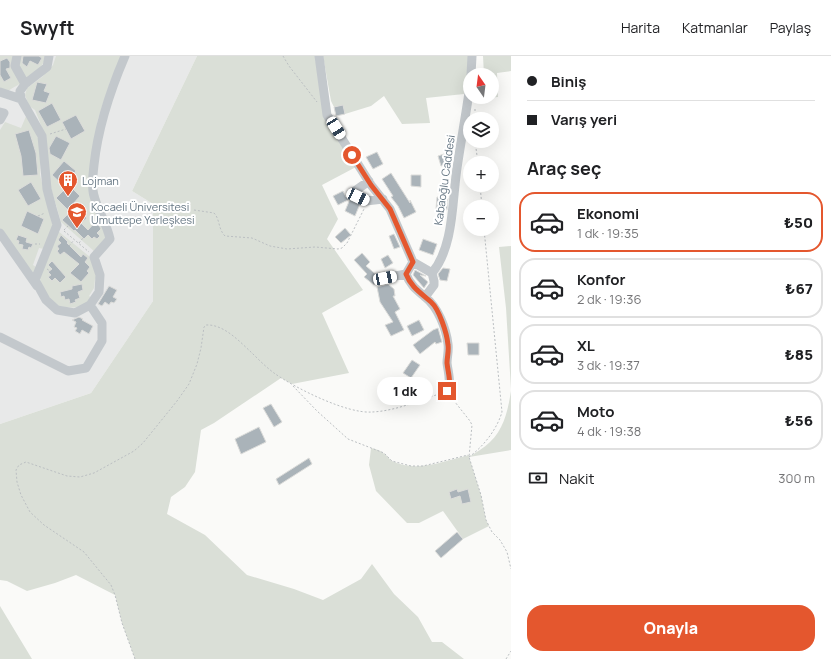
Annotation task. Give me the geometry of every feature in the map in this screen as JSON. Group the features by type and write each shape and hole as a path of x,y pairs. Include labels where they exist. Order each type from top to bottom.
{"street":[{"path":"17,56 15,66 25,84"},
{"path":"46,300 36,280 61,228 52,208 47,189 42,136 21,98 20,91 25,84 47,67 49,56"},
{"path":"0,233 46,300 57,310 75,312 90,305 99,292 100,286 100,275 94,257 110,239 108,228 93,195 95,153 108,98 125,56"},
{"path":"319,56 327,115 369,181 390,209 413,262 432,273 434,285 425,297"},
{"path":"472,56 472,68"},
{"path":"0,92 21,98"},
{"name":"Kabaoğlu Caddesi","path":"432,273 438,266 442,257 450,225 467,104"},
{"path":"0,112 4,113 0,120"},
{"path":"369,181 352,193 368,201 383,199"},
{"path":"385,278 406,274 413,262"},
{"path":"406,274 411,285 432,302 447,337 447,362 449,378 447,391"},
{"path":"0,337 68,371 86,368 102,341 102,323 90,305"}],"path":[{"path":"283,56 318,103"},
{"path":"475,104 475,112"},
{"path":"46,135 66,129"},
{"path":"194,210 214,213 218,217 222,233 225,236 252,238 270,246 287,249 310,247 338,249 342,248 347,243 368,201"},
{"path":"61,228 68,226"},
{"path":"61,228 94,257"},
{"path":"469,457 477,451 495,428 502,412 485,236"},
{"path":"78,243 83,238"},
{"path":"70,246 74,240"},
{"path":"135,659 122,623 115,595 110,585 84,552 44,525 30,512 25,504 17,482 16,470 18,465 26,462 67,476 80,477 94,473 134,451 143,443 189,384 197,364 204,327 206,325 214,325 232,335 273,372 292,384 335,404 351,409 365,412 397,408 447,391 472,425 469,457 481,495 486,520 492,532 500,540 507,552 511,569"},
{"path":"292,384 317,411 348,439 384,453 392,461 411,466 423,466 469,454"},
{"path":"506,659 511,651"}],"shaded area":[{"name":"Kocaeli Üniversitesi Umuttepe Yerleşkesi","path":"0,56 197,56 132,191 153,204 153,301 91,393 0,424"},
{"path":"0,56 46,56 44,62 36,72 8,91 0,88"},
{"path":"56,56 122,56 110,82 98,119 91,163 108,235 95,252 61,222 49,181 45,135 35,110 29,106 25,95 27,88 42,77 53,65"},
{"path":"197,56 315,56 322,102 356,167 322,185 338,219 327,239 363,290 322,313 349,373 292,384 281,378 214,423 201,430 195,472 185,487 171,497 167,514 205,535 247,575 294,589 323,600 361,579 372,564 394,594 418,617 432,642 442,642 464,659 135,659 122,623 115,595 76,575 27,591 7,581 0,580 0,424 91,393 153,301 153,204 132,191"},
{"path":"323,56 468,56 468,68 463,68 463,94 426,98 430,123 402,124 384,96 371,106 345,114 343,105 334,107 331,101"},
{"path":"483,56 511,56 511,71 499,73 499,68 484,68"},
{"path":"27,114 41,144 40,175 53,227 44,249 39,248 33,265 36,267 34,278 0,228 0,130 5,122 21,128"},
{"path":"58,231 90,257 99,277 95,279 94,288 89,296 92,298 79,307 69,308 54,305 41,284 40,278"},
{"path":"511,246 511,389 506,308 499,247"},
{"path":"511,391 511,450 469,457 488,444 499,431 507,412"},
{"path":"371,448 380,451 392,461 411,466 430,465 469,455 481,495 486,520 489,526 463,539 443,511 419,523 407,523 376,491 369,465"},
{"path":"0,606 32,659 0,659"}],"building":[{"path":"23,56 39,56 42,58 38,65 30,61 27,67 22,63"},
{"path":"7,58 10,62 10,68 6,69 11,78 4,82 0,75 0,61"},
{"path":"37,82 47,84 44,91 50,93 46,103 32,100"},
{"path":"52,103 61,120 47,127 38,111"},
{"path":"343,105 345,114 336,116 334,107"},
{"path":"76,115 85,131 71,139 62,122"},
{"path":"29,130 36,153 38,175 23,176 21,156 15,134"},
{"name":"Lojman","path":"56,136 70,143 61,160 50,154 49,148"},
{"path":"377,152 383,164 373,169 366,157"},
{"path":"447,153 450,164 441,166 438,156"},
{"name":"Lojman","path":"64,161 76,171 63,185 52,175"},
{"path":"391,173 410,203 410,200 416,212 404,218 398,206 391,197 393,196 382,179"},
{"path":"411,175 421,175 421,187 411,186"},
{"path":"31,182 41,199 28,206 18,190"},
{"path":"69,185 80,196 73,204 87,218 81,223 88,230 96,221 98,223 101,229 97,233 100,236 97,239 94,237 92,239 88,235 84,239 62,220 70,212 56,198"},
{"path":"343,191 346,197 350,199 338,205 333,196"},
{"path":"437,197 448,198 447,210 436,209"},
{"path":"350,199 360,204 355,216 345,211"},
{"path":"27,211 44,219 38,234 21,226"},
{"path":"345,228 351,235 341,243 335,237"},
{"path":"394,234 400,247 394,249 389,236"},
{"path":"18,235 27,238 26,242 33,244 31,248 29,247 28,250 22,249 23,245 18,244 19,241 16,240"},
{"path":"61,235 81,257 83,254 88,258 85,262 90,267 87,271 89,273 81,282 70,273 79,264 64,252 60,255 57,251 59,249 57,246 61,243 58,240"},
{"path":"423,239 437,244 433,255 419,250"},
{"path":"362,253 370,262 366,266 379,277 374,285 364,277 367,274 354,260"},
{"path":"388,255 393,263 385,268 381,259"},
{"path":"52,261 66,277 60,283 55,278 52,281 48,277 51,275 48,272 52,269 48,265"},
{"path":"443,268 450,269 447,281 440,280 438,274"},
{"path":"415,270 426,276 420,275 428,282 424,288 413,275"},
{"path":"82,284 83,290 78,292 80,298 75,300 76,302 70,304 69,299 65,300 64,296 61,297 60,292 72,289 72,286"},
{"path":"388,284 394,289 395,296 393,296 400,309 395,312 404,330 391,336 385,325 393,322 380,302 377,287"},
{"path":"109,286 117,290 113,297 117,299 114,303 111,302 109,305 105,302 102,306 98,304"},
{"path":"79,317 93,326 89,334 82,330 80,334 75,331 77,328 74,327 76,322 72,320"},
{"path":"419,320 424,330 412,336 407,326"},
{"path":"438,328 442,342 436,344 435,342 420,354 413,345"},
{"path":"467,343 479,343 479,355 468,355"},
{"path":"412,360 420,365 411,378 403,373"},
{"path":"408,378 414,383 407,393 401,388"},
{"path":"271,404 282,422 274,427 263,408"},
{"path":"259,427 266,442 241,454 235,439"},
{"path":"309,458 312,464 279,485 276,479"},
{"path":"457,489 458,492 468,489 471,502 462,504 460,496 451,499 449,492"},
{"path":"457,532 463,539 441,558 435,551"}],"place":[{"name":"Lojman","path":"68,197"},
{"name":"Kocaeli Üniversitesi Umuttepe Yerleşkesi","path":"77,229"}],"route":[{"path":"352,155 371,185 390,209 413,262 406,274 411,285 432,302 440,318 447,337 448,345 447,362 449,383 447,391"}]}
